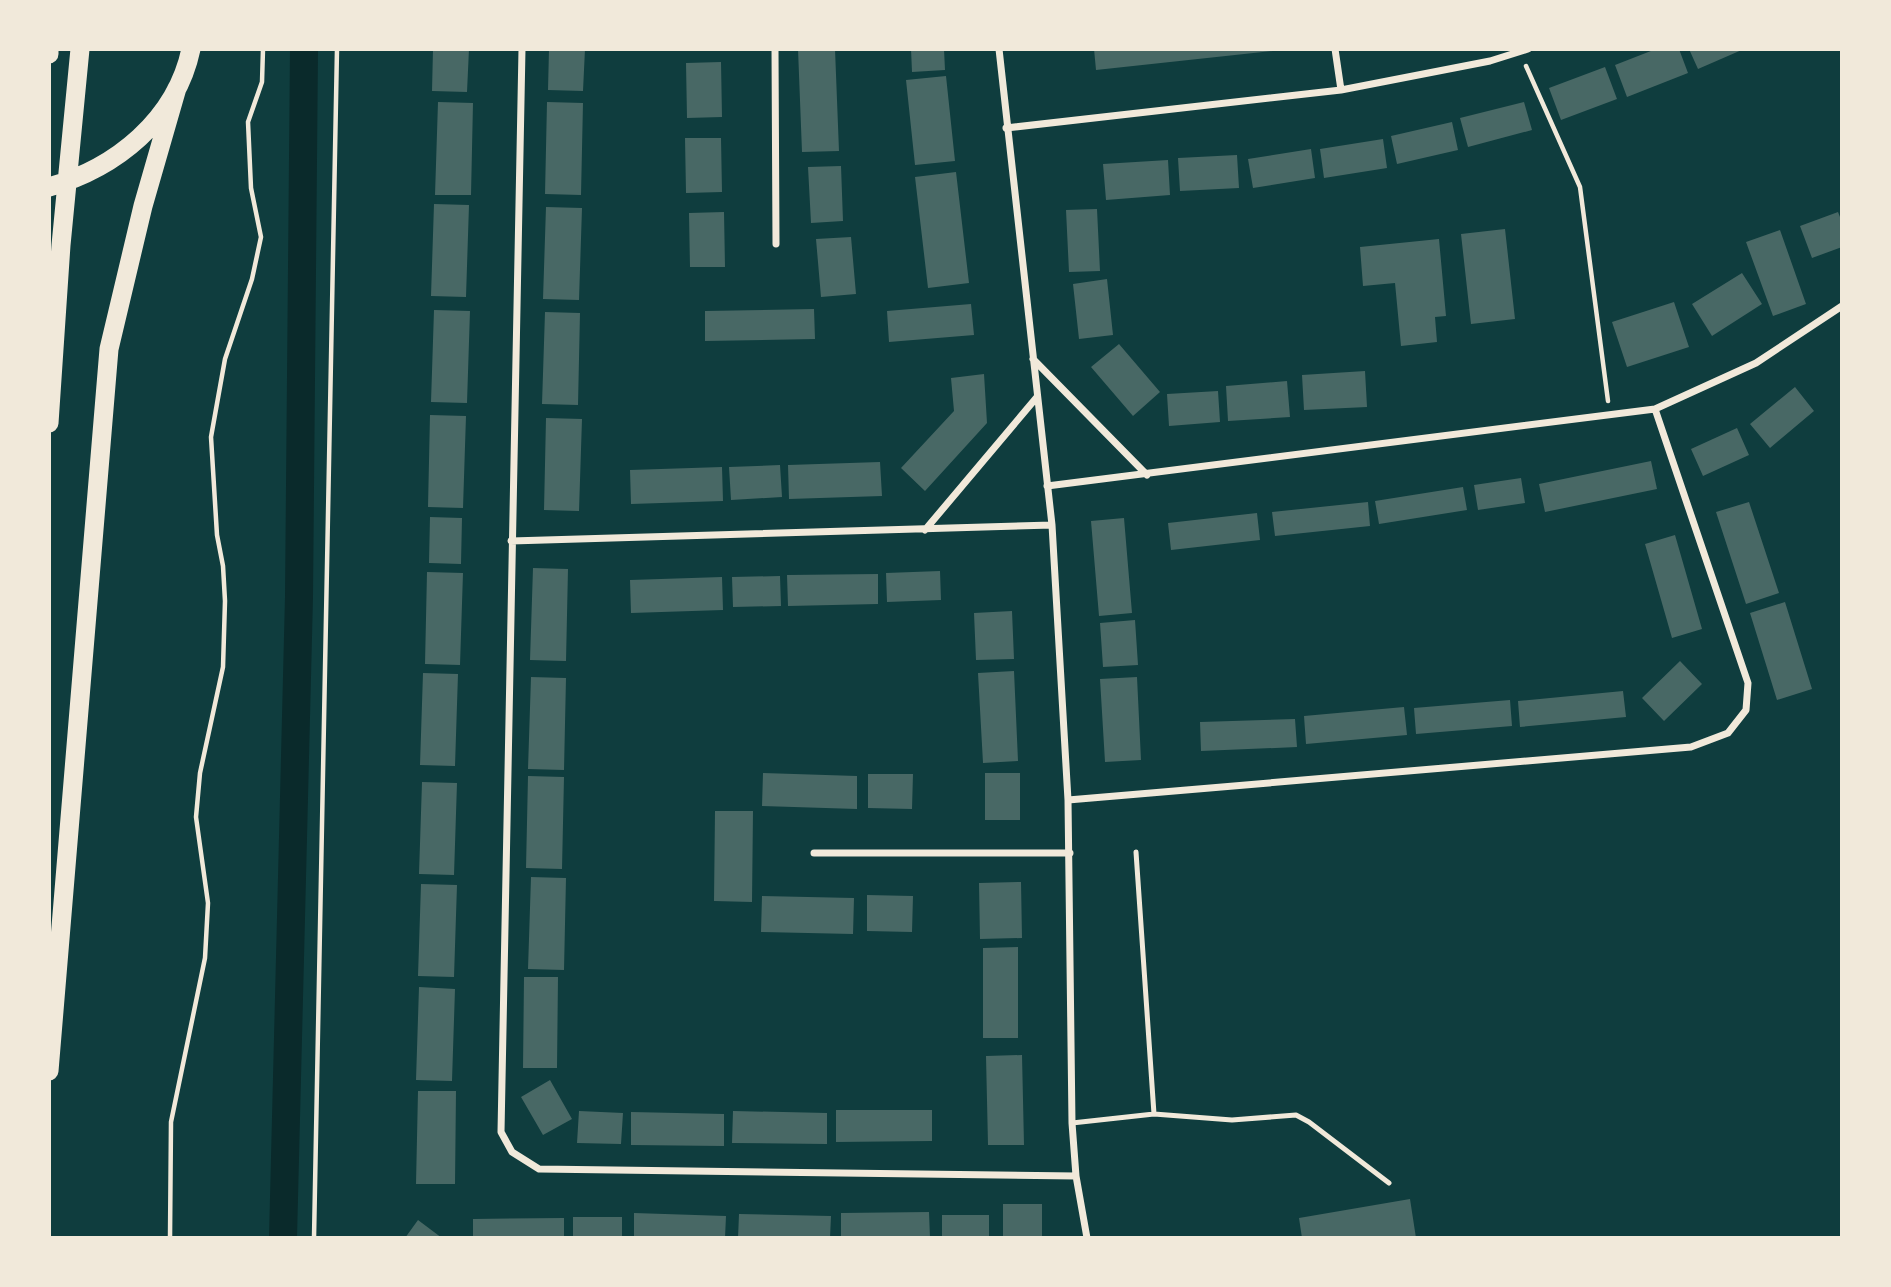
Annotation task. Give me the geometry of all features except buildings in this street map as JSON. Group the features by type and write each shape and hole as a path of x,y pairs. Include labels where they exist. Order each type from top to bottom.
{"highway":[{"path":"49,423 61,245 80,49"},
{"path":"49,1071 109,349 143,206 191,49"},
{"path":"49,187 94,171 119,156 160,116 177,88"}],"street":[{"path":"522,49 501,1132 512,1152 539,1169 1076,1176"},
{"path":"775,49 776,244"},
{"path":"999,49 1052,525 1070,853 1072,1123 1076,1176 1087,1238"},
{"path":"1335,49 1340,90"},
{"path":"1006,128 1340,90 1490,61 1528,49"},
{"path":"1047,485 1147,475 1655,409 1756,363 1842,306"},
{"path":"1032,358 1147,475"},
{"path":"925,530 1037,397"},
{"path":"1068,800 1691,747 1728,733 1746,710 1748,683 1655,409"},
{"path":"512,541 1052,525"},
{"path":"814,853 1070,853"}],"lane":[{"path":"1136,852 1154,1114"},
{"path":"1072,1123 1154,1114 1232,1120 1296,1115 1389,1183"}],"path":[{"path":"170,1238 171,1122 205,958 208,903 196,817 199,784 223,667 226,601 217,535 211,436 225,359 252,279 261,237 251,188 248,122 262,82 263,49"},
{"path":"314,1238 337,49"},
{"path":"1520,52 1580,187 1609,415"}],"waterway":[{"path":"283,1238 299,597 304,49"}]}
